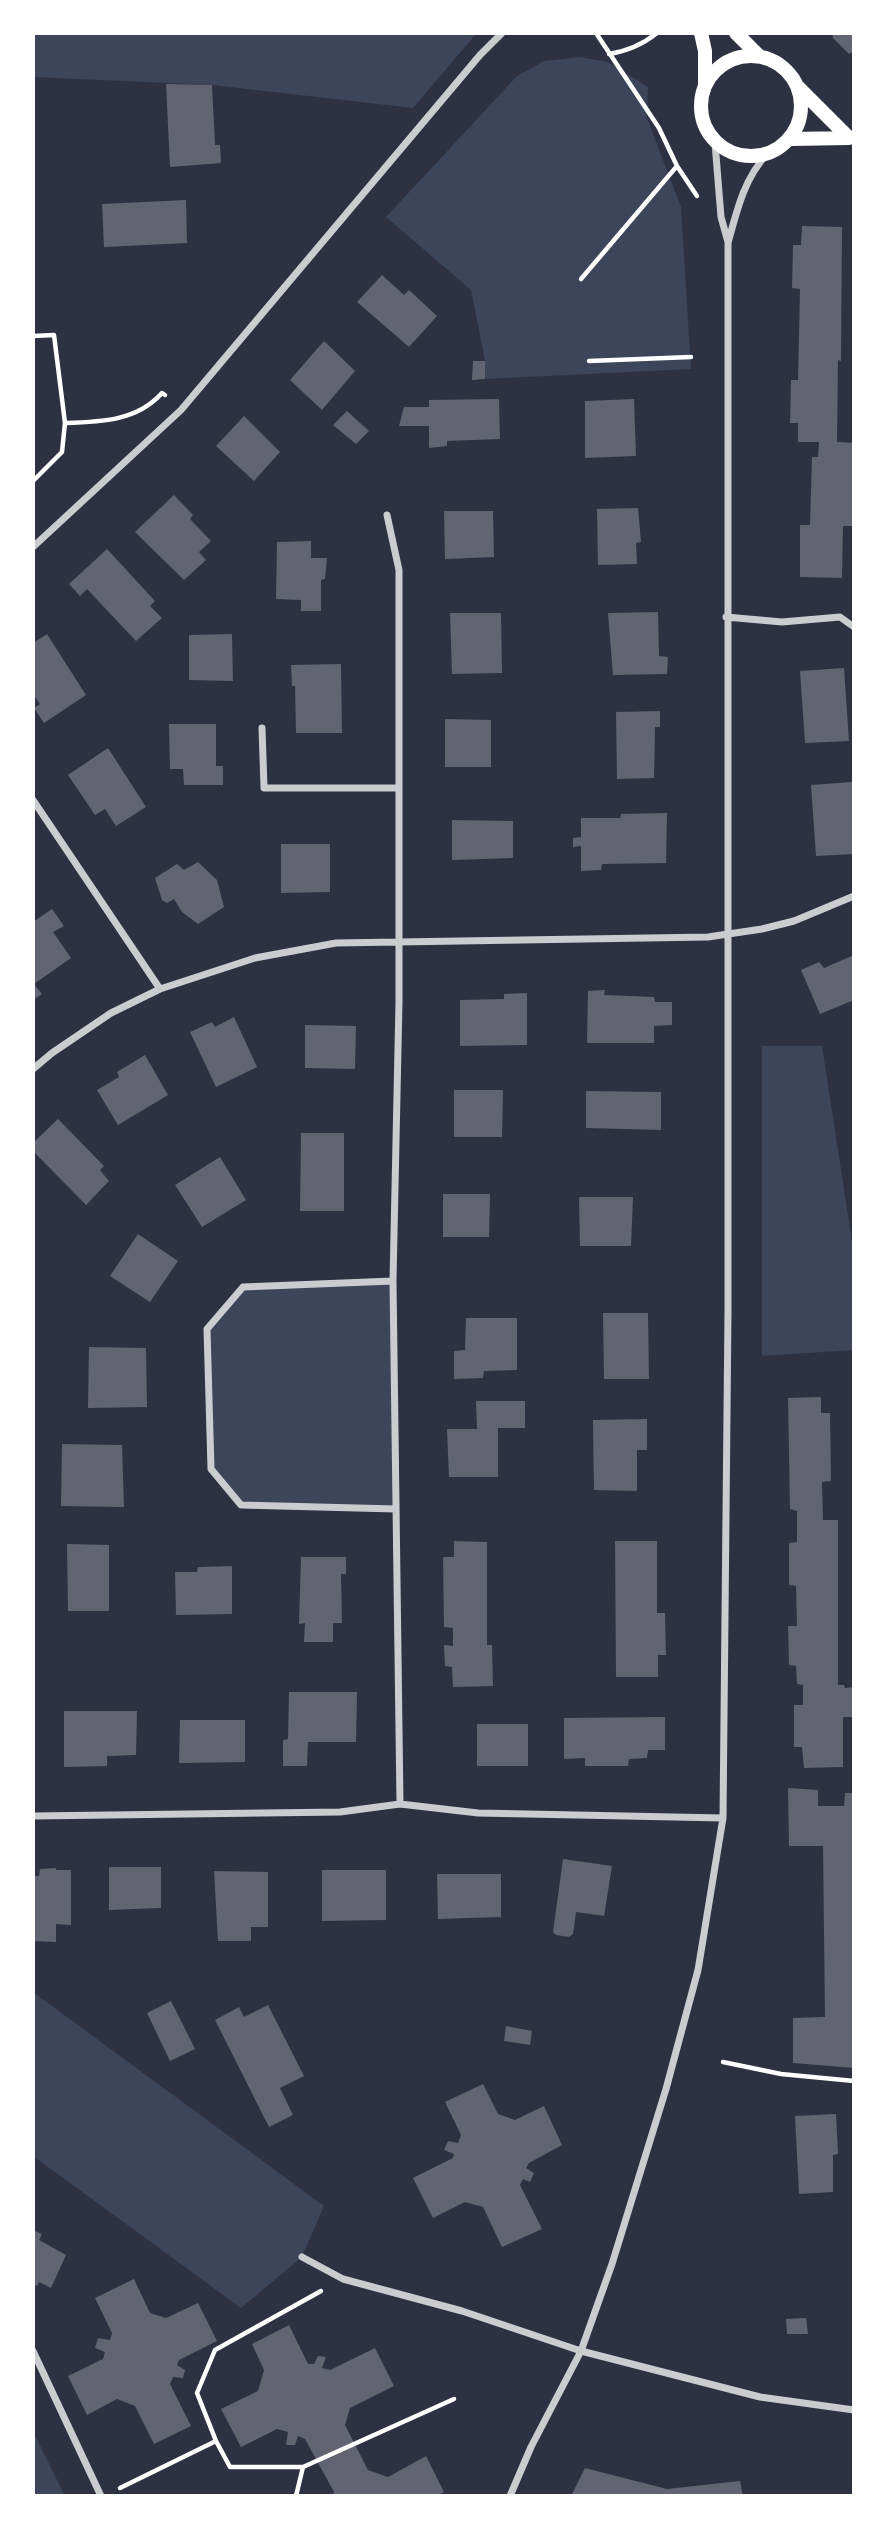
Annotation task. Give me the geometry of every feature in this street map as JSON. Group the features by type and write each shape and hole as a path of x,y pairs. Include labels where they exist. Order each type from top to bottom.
{"main road":[{"path":"701,33 705,51 702,119 715,143 734,153 750,156 767,153 791,139 851,140"},
{"path":"736,33 759,56"},
{"path":"705,86 714,72 727,62 742,56 759,56 775,62 788,72 797,86 851,140"},
{"path":"791,139 800,118 801,102 797,86"}],"street":[{"path":"33,547 181,410 480,55 502,33"},
{"path":"715,143 721,217 728,243"},
{"path":"510,2496 531,2447 581,2351 624,2224 666,2089 698,1970 723,1818 728,933 728,243 739,202 753,169 767,153"},
{"path":"387,515 399,570 399,1002 393,1282 400,1804"},
{"path":"726,617 782,622 839,617 854,626"},
{"path":"262,728 264,788 398,788"},
{"path":"33,800 160,989"},
{"path":"33,1069 111,1013 160,989 255,958 336,943 708,936 762,929 794,921 854,896"},
{"path":"393,1282 243,1287 207,1329 211,1469 241,1505 396,1509"},
{"path":"33,1816 340,1812 400,1804 478,1813 723,1818"},
{"path":"302,2257 343,2279 462,2311 581,2351 761,2397 854,2410"},
{"path":"33,2351 101,2496"}],"path":[{"path":"596,33 659,128 677,166 700,199 719,201"},
{"path":"609,54 628,51 645,43 657,33"},
{"path":"581,279 677,166"},
{"path":"33,336 54,335 65,423 62,452 33,481"},
{"path":"589,361 691,358"},
{"path":"65,423 110,422 151,406 162,393 181,410"},
{"path":"723,2062 781,2074 854,2081"},
{"path":"343,2279 288,2307 215,2350 197,2393 216,2441 230,2467 303,2467 454,2399"},
{"path":"116,2490 216,2441"},
{"path":"296,2496 303,2467"}],"shaded area":[{"path":"33,33 477,33 413,108 212,85 33,77"},
{"path":"580,57 608,62 648,87 647,118 681,207 691,369 485,379 485,361 471,290 386,217 517,76 544,61"},
{"path":"762,1046 822,1046 854,1254 854,1350 762,1356"},
{"path":"393,1281 396,1509 241,1505 211,1469 207,1329 243,1287"},
{"path":"33,1992 324,2206 302,2257 241,2308 33,2156"},
{"path":"33,2431 65,2496 33,2496"}],"building":[{"path":"832,33 854,33 854,51 849,54 833,38"},
{"path":"166,84 212,85 215,145 220,145 221,163 170,167"},
{"path":"186,200 187,243 104,247 102,204"},
{"path":"802,226 842,227 841,361 838,360 837,442 854,443 854,526 843,526 842,578 800,577 800,525 810,525 812,457 818,457 819,442 798,442 798,423 790,423 791,380 798,380 800,289 792,288 793,245 801,245"},
{"path":"382,275 404,295 409,290 437,316 409,347 357,302"},
{"path":"324,341 355,371 322,410 290,380"},
{"path":"473,361 485,361 485,379 472,380"},
{"path":"499,399 500,439 447,441 447,446 429,448 429,426 399,426 404,407 429,407 429,400"},
{"path":"634,399 636,456 585,458 585,401"},
{"path":"347,411 369,431 356,444 333,425"},
{"path":"244,416 280,452 254,481 216,446"},
{"path":"174,495 193,515 190,519 211,541 199,552 206,560 184,580 135,532"},
{"path":"638,508 641,542 636,543 637,564 598,565 597,509"},
{"path":"444,511 493,511 494,557 445,559"},
{"path":"311,541 311,558 327,558 325,579 321,580 321,611 301,611 301,600 276,599 277,542"},
{"path":"107,549 155,601 150,606 162,618 136,641 87,589 80,596 69,584"},
{"path":"658,612 659,656 668,657 667,674 613,675 608,613"},
{"path":"450,613 501,613 502,673 452,674"},
{"path":"47,634 86,695 44,723 34,708 40,704 33,694 33,643"},
{"path":"232,634 233,681 189,680 189,635"},
{"path":"341,664 342,733 296,733 295,686 292,686 291,665"},
{"path":"844,668 849,741 805,743 800,671"},
{"path":"660,711 660,727 655,727 654,778 617,779 616,712"},
{"path":"445,719 491,720 491,767 445,767"},
{"path":"169,724 216,724 216,766 223,766 223,785 184,785 183,769 170,769"},
{"path":"108,748 146,807 116,826 105,809 95,815 68,775"},
{"path":"852,782 854,854 816,856 811,785"},
{"path":"667,813 666,863 602,864 601,870 581,871 581,846 573,847 573,838 581,837 581,818 620,818 621,814"},
{"path":"452,820 513,821 513,858 452,860"},
{"path":"281,844 330,844 330,892 281,893"},
{"path":"198,862 217,880 224,907 198,924 182,912 174,899 167,903 162,900 155,878 177,864 184,870"},
{"path":"52,909 64,926 53,932 71,958 34,984 42,994 33,1000 33,922"},
{"path":"854,955 854,1000 820,1014 801,970 819,962 824,968"},
{"path":"605,990 604,995 654,997 655,1002 672,1002 672,1025 654,1026 654,1043 587,1043 588,991"},
{"path":"527,993 527,1045 460,1046 460,1000 504,999 504,994"},
{"path":"234,1017 257,1067 216,1087 190,1032 212,1022 215,1027"},
{"path":"305,1025 356,1026 355,1069 305,1068"},
{"path":"145,1055 168,1095 118,1125 97,1090 119,1077 117,1072"},
{"path":"454,1090 503,1090 502,1137 454,1137"},
{"path":"586,1091 661,1092 661,1130 586,1128"},
{"path":"58,1119 104,1166 100,1170 109,1181 86,1205 33,1151 33,1143"},
{"path":"301,1133 344,1133 344,1211 300,1211"},
{"path":"220,1157 246,1200 202,1227 175,1185"},
{"path":"443,1194 490,1194 489,1237 443,1237"},
{"path":"579,1197 633,1197 631,1246 580,1246"},
{"path":"138,1234 178,1261 150,1302 110,1276"},
{"path":"603,1313 648,1313 649,1379 604,1379"},
{"path":"466,1318 517,1318 517,1370 484,1371 483,1378 454,1379 454,1351 465,1350"},
{"path":"89,1347 146,1348 147,1407 88,1408"},
{"path":"821,1397 821,1413 830,1413 831,1481 822,1482 823,1520 838,1520 838,1685 844,1685 845,1688 854,1687 854,1717 843,1717 843,1767 804,1768 802,1747 794,1747 794,1705 803,1705 803,1685 797,1684 796,1666 789,1665 788,1626 797,1626 796,1586 789,1585 789,1543 797,1542 797,1511 790,1509 788,1398"},
{"path":"476,1401 525,1401 525,1428 498,1428 498,1477 449,1477 447,1429 477,1429"},
{"path":"647,1419 647,1450 637,1450 637,1491 594,1490 593,1420"},
{"path":"62,1444 122,1445 124,1507 61,1506"},
{"path":"454,1541 487,1542 487,1645 492,1645 493,1686 453,1687 452,1667 445,1666 444,1645 453,1646 453,1628 444,1627 443,1557 454,1557"},
{"path":"615,1541 657,1541 657,1613 665,1613 666,1655 658,1655 658,1677 616,1677"},
{"path":"67,1544 109,1545 109,1611 68,1611"},
{"path":"301,1557 346,1557 346,1574 341,1574 342,1623 333,1623 333,1642 304,1642 305,1623 299,1624"},
{"path":"232,1566 232,1614 176,1615 175,1572 197,1572 198,1567"},
{"path":"289,1692 357,1692 356,1742 308,1742 307,1766 283,1766 283,1740 288,1739"},
{"path":"64,1711 137,1711 136,1755 107,1756 107,1766 64,1767"},
{"path":"665,1717 665,1750 648,1750 647,1758 629,1759 628,1766 585,1766 585,1758 564,1759 564,1718"},
{"path":"180,1720 245,1720 245,1762 179,1763"},
{"path":"477,1724 528,1724 528,1766 477,1766"},
{"path":"788,1788 818,1790 818,1806 844,1806 845,1793 854,1793 854,2068 793,2063 793,2018 825,2017 823,1846 789,1846"},
{"path":"563,1859 612,1866 604,1916 576,1912 573,1934 569,1937 553,1932"},
{"path":"109,1867 161,1867 161,1908 109,1910"},
{"path":"40,1869 71,1870 71,1925 56,1924 56,1942 33,1941 33,1876 39,1876"},
{"path":"322,1870 386,1870 386,1920 322,1921"},
{"path":"214,1871 268,1872 268,1927 251,1927 251,1941 218,1941"},
{"path":"437,1874 501,1874 501,1917 438,1919"},
{"path":"171,2001 195,2049 170,2061 147,2013"},
{"path":"268,2005 304,2076 280,2088 293,2115 269,2127 215,2020 239,2007 244,2017"},
{"path":"506,2026 532,2031 530,2045 504,2041"},
{"path":"483,2084 498,2114 515,2120 544,2106 562,2145 529,2163 526,2168 534,2173 530,2182 523,2179 520,2185 542,2229 502,2247 483,2207 465,2202 433,2218 413,2178 453,2158 454,2154 444,2150 448,2141 458,2143 461,2135 445,2102"},
{"path":"836,2114 838,2154 833,2155 833,2192 799,2194 795,2116"},
{"path":"33,2230 42,2234 39,2240 66,2255 51,2288 39,2282 37,2286 33,2284"},
{"path":"134,2279 150,2313 166,2318 198,2303 217,2341 179,2360 177,2365 185,2370 183,2378 173,2377 170,2384 191,2426 154,2444 135,2406 117,2399 87,2415 68,2376 103,2359 105,2352 95,2348 98,2338 110,2340 112,2333 95,2298"},
{"path":"806,2318 808,2334 787,2334 786,2319"},
{"path":"289,2325 308,2364 314,2364 318,2356 326,2357 322,2368 330,2370 375,2348 394,2386 350,2408 345,2425 368,2470 388,2477 426,2456 444,2492 436,2496 333,2496 334,2492 305,2439 298,2436 295,2445 286,2445 288,2432 277,2429 241,2447 221,2409 258,2391 264,2370 252,2344"},
{"path":"585,2468 667,2489 740,2481 743,2496 571,2496"}]}
